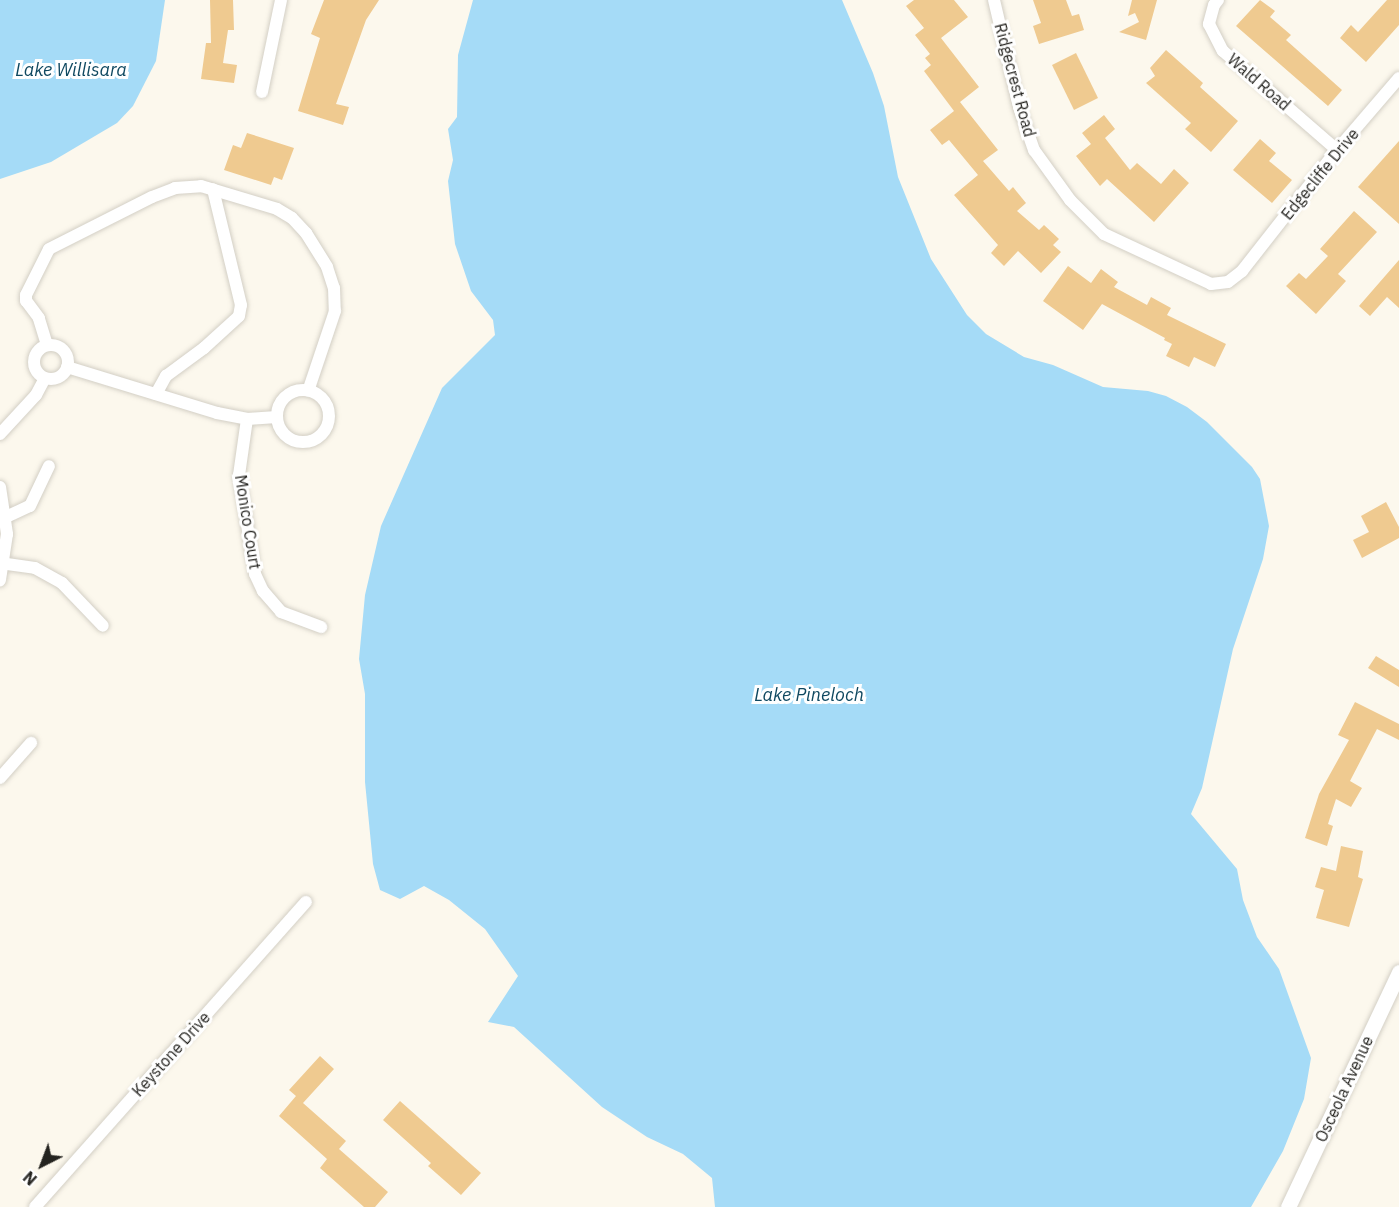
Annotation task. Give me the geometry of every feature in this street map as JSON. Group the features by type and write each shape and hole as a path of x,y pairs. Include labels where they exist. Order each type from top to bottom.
{"street":[{"path":"262,92 281,0"},
{"name":"Ridgecrest Road","path":"994,0 1019,106 1034,150 1070,200 1104,234 1211,284 1228,282 1242,271"},
{"name":"Wald Road","path":"1218,0 1214,5 1209,24 1223,51 1337,150"},
{"name":"Edgecliffe Drive","path":"1242,271 1337,150 1399,78"},
{"path":"47,345 39,318 26,301 26,295 49,249 175,188 201,186 277,209 292,218 306,233 327,267 334,288 335,311 308,391"},
{"path":"156,394 165,376 204,348 239,316 241,305 213,189"},
{"path":"47,345 63,350 68,367 57,378 45,378 35,370 34,358 37,351 47,345"},
{"path":"68,367 217,413 247,419 277,417"},
{"path":"0,434 36,395 45,378"},
{"path":"308,391 318,395 328,412 325,429 319,436 303,442 284,434 277,417 283,399 290,393 308,391"},
{"name":"Monico Court","path":"247,419 238,475 255,574 263,591 281,612 321,627"},
{"path":"6,518 30,506 49,466"},
{"path":"0,487 6,518 0,580"},
{"path":"2,563 35,568 62,583 103,626"},
{"path":"0,778 31,744"},
{"name":"Keystone Drive","path":"35,1207 306,902"},
{"name":"Osceola Avenue","path":"1288,1207 1399,972"}],"water":[{"name":"Lake Willisara","path":"0,0 165,0 156,61 133,106 117,123 51,162 0,179"},
{"name":"Lake Pineloch","path":"473,0 842,0 873,73 884,106 898,177 931,259 967,315 986,334 1024,357 1053,365 1103,387 1148,391 1166,396 1187,407 1207,422 1252,467 1260,479 1269,526 1263,559 1233,649 1202,788 1191,814 1237,869 1243,900 1257,937 1279,969 1311,1058 1304,1099 1283,1151 1251,1207 715,1207 712,1178 683,1154 647,1137 602,1107 514,1027 488,1022 518,976 485,929 449,900 424,886 400,899 380,890 373,864 365,782 365,694 359,659 365,595 381,526 442,388 495,335 493,320 471,291 455,244 448,181 453,160 448,129 457,117 458,55"}],"building":[{"path":"210,0 233,0 234,30 228,30 223,63 237,65 234,83 201,79 206,43 211,43"},
{"path":"324,0 379,0 366,20 336,104 349,107 343,125 298,111 320,38 311,34"},
{"path":"914,0 954,0 968,17 941,38 979,87 960,102 998,150 983,161 1009,191 1013,187 1026,203 1017,211 1039,230 1044,225 1059,239 1053,245 1061,252 1041,273 1018,251 1004,266 991,253 998,245 954,195 978,175 949,140 942,145 930,130 954,111 924,71 931,65 925,58 930,54 915,35 924,28 906,6"},
{"path":"1033,0 1066,0 1072,16 1079,14 1084,30 1039,44 1033,26 1041,23"},
{"path":"1132,0 1157,0 1146,40 1119,32 1139,22 1135,13 1128,16"},
{"path":"1260,0 1275,11 1270,17 1291,35 1286,40 1342,90 1328,106 1236,26"},
{"path":"1387,0 1399,0 1399,25 1366,62 1340,38 1351,25 1358,32"},
{"path":"1166,50 1203,83 1200,87 1238,121 1211,152 1185,129 1191,123 1146,83 1155,76 1150,68"},
{"path":"1076,53 1098,98 1074,110 1052,65"},
{"path":"1104,115 1115,129 1105,138 1130,170 1137,163 1161,184 1174,169 1189,183 1154,222 1107,179 1100,186 1076,156 1091,144 1082,133"},
{"path":"247,133 294,148 282,180 274,177 271,185 224,170 233,145 241,148"},
{"path":"1260,139 1276,153 1269,161 1292,180 1272,203 1233,170"},
{"path":"1399,141 1399,224 1358,187"},
{"path":"1354,211 1377,232 1338,274 1346,281 1316,314 1286,286 1299,273 1306,279 1328,256 1320,249"},
{"path":"1399,260 1399,308 1387,297 1370,316 1359,306"},
{"path":"1068,266 1091,283 1101,269 1118,282 1114,287 1147,305 1151,297 1171,308 1167,315 1226,344 1215,367 1194,357 1189,367 1166,356 1172,344 1164,340 1165,338 1102,304 1083,330 1043,301"},
{"path":"1386,502 1399,527 1399,538 1362,558 1353,540 1369,532 1361,516"},
{"path":"1376,656 1399,670 1399,687 1368,668"},
{"path":"1355,702 1399,724 1399,740 1377,729 1350,781 1362,788 1351,807 1336,799 1328,824 1333,826 1327,846 1305,838 1319,794 1349,740 1338,735"},
{"path":"1341,846 1363,851 1358,877 1363,879 1349,927 1316,918 1324,890 1315,887 1321,867 1336,871"},
{"path":"320,1056 334,1069 303,1103 346,1141 339,1149 388,1192 375,1207 364,1207 320,1168 327,1159 279,1116 296,1096 289,1090"},
{"path":"400,1101 481,1173 461,1195 428,1166 431,1163 383,1120"}]}
